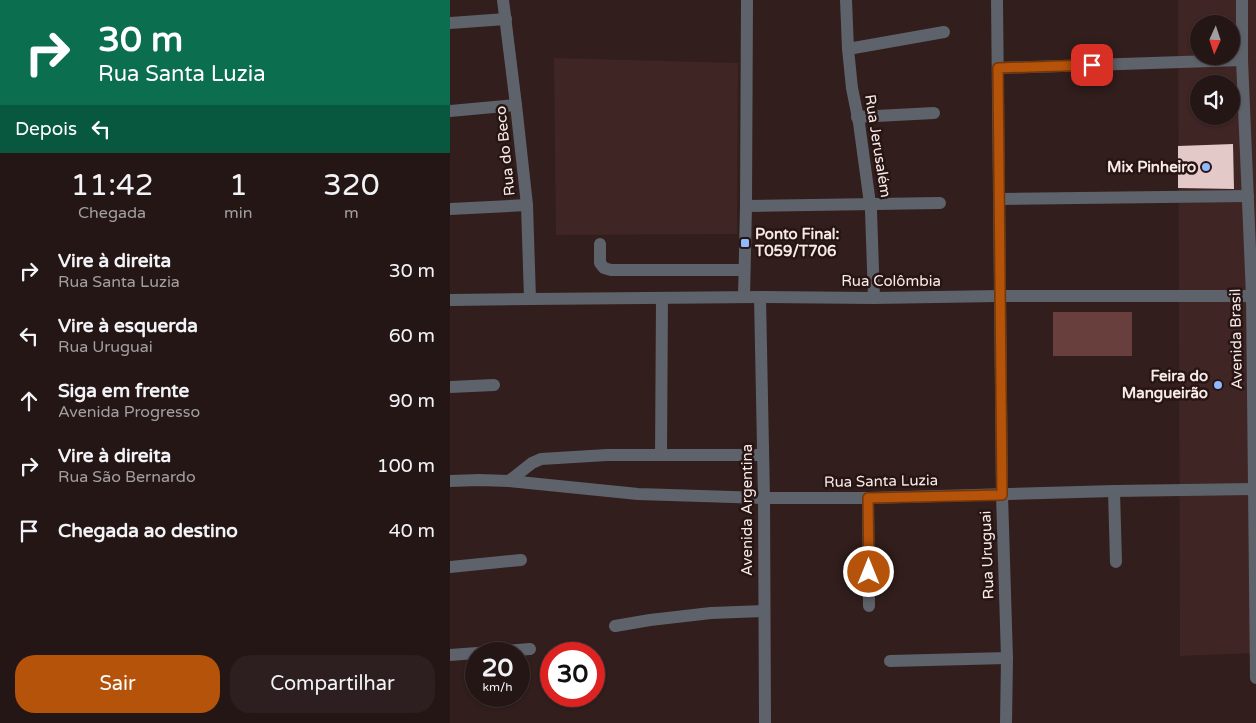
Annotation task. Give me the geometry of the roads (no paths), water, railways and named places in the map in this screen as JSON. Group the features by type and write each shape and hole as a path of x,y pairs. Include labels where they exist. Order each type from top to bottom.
{"street":[{"name":"Rua do Beco","path":"503,0 526,205 530,298"},
{"path":"744,298 748,0"},
{"name":"Rua Jerusalém","path":"846,0 852,88 858,116 870,203 874,298"},
{"name":"Rua Uruguai","path":"996,0 1002,495 1007,658 1006,723"},
{"name":"Avenida Brasil","path":"1242,0 1242,60 1254,296 1253,489 1256,678"},
{"path":"450,23 506,18"},
{"path":"848,50 944,32"},
{"path":"998,68 1242,60"},
{"path":"450,110 516,105"},
{"path":"858,116 934,113"},
{"path":"999,199 1248,196"},
{"path":"746,206 940,203"},
{"path":"450,208 526,205"},
{"path":"600,244 600,263 604,268 611,270 744,270"},
{"name":"Rua Colômbia","path":"450,300 530,298 1254,296"},
{"name":"Avenida Argentina","path":"760,297 764,498 765,723"},
{"path":"661,455 662,298"},
{"path":"450,387 494,385"},
{"path":"509,481 532,462 540,459 607,455 763,455"},
{"name":"Rua Santa Luzia","path":"450,481 509,481 638,494 764,498 868,498 1253,489"},
{"path":"1114,491 1116,562"},
{"path":"868,498 869,606"},
{"path":"450,566 521,560"},
{"path":"615,626 711,613 764,611"},
{"path":"450,655 465,654"},
{"path":"890,661 1007,658"}],"place":[{"name":"Mix Pinheiro","path":"1206,167"},
{"name":"Ponto Final: T059/T706","path":"745,243"},
{"name":"Feira do Mangueirão","path":"1218,385"}]}
